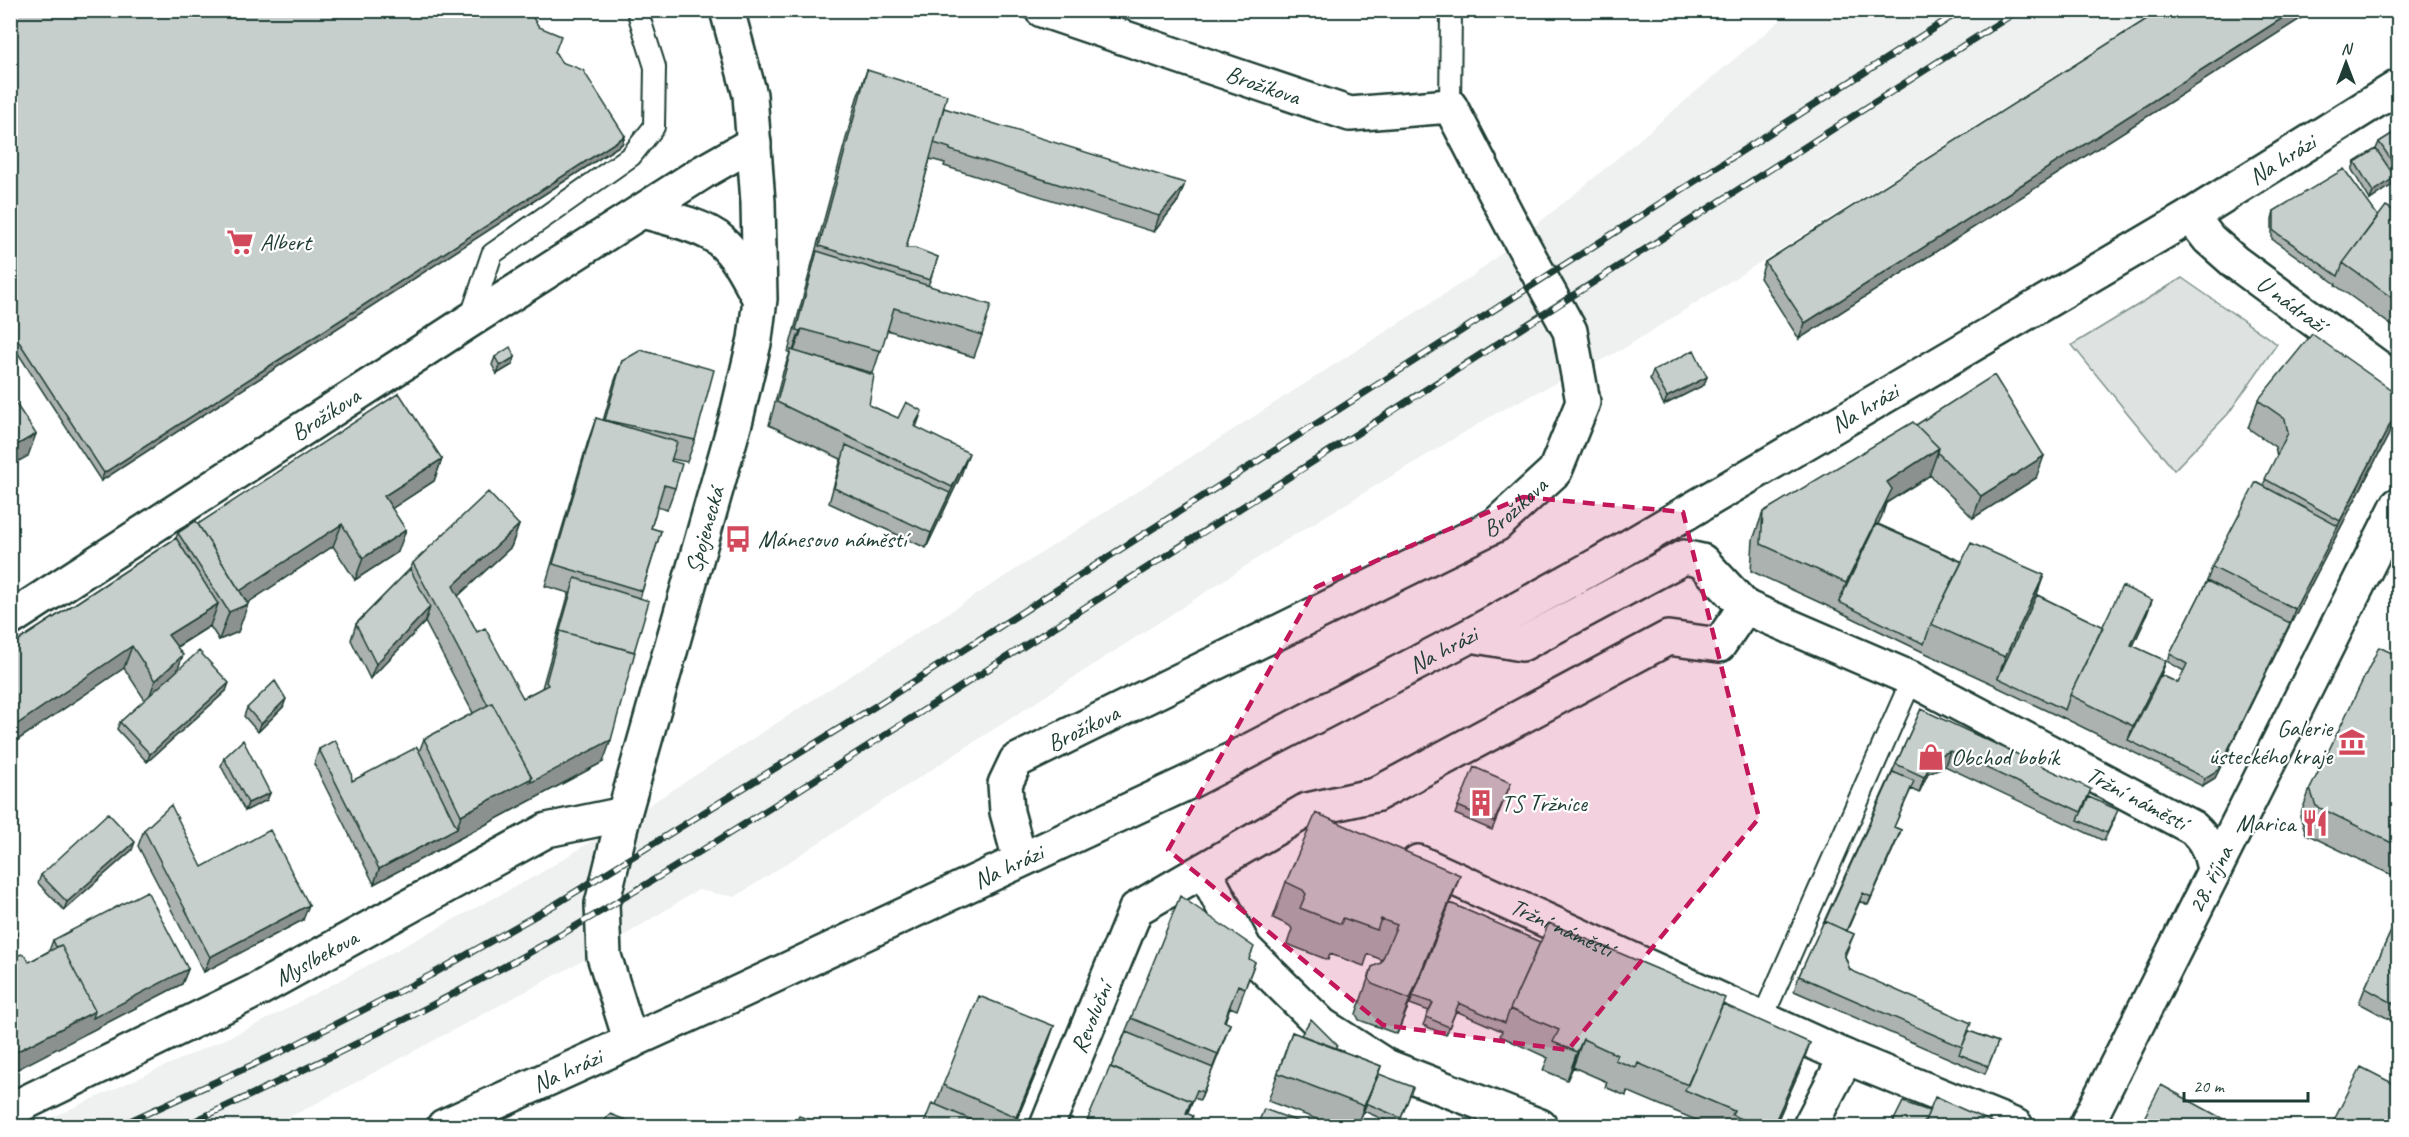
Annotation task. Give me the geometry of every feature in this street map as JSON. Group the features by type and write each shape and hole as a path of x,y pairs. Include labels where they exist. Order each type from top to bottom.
{"street":[{"name":"Spojenecká","path":"630,1042 604,956 602,903 624,814 736,419 755,339 760,299 750,95 727,10"},
{"name":"Brožíkova","path":"1020,860 1007,812 1005,784 1016,761 1496,525 1555,471 1583,402 1570,331 1450,106 1350,114 1042,10"},
{"name":"Na hrázi","path":"444,1126 1189,782 1471,636 1601,563 2191,216 2398,87"},
{"name":"Brožíkova","path":"10,619 469,321 754,142"},
{"path":"642,211 682,222 720,239 740,262 760,299"},
{"name":"U nádraží","path":"2191,216 2209,239 2235,262 2398,382"},
{"name":"28. října","path":"2086,1126 2398,505"},
{"name":"Tržní náměstí","path":"1471,636 1522,644 1684,557 1702,561 1745,607 1912,679 2193,828 2210,848 2214,869"},
{"path":"1540,1126 1386,1066 1322,1025 1245,949 1204,870 1307,810 1375,795 1668,638 1719,645 1745,607"},
{"path":"1307,810 1350,831"},
{"name":"Myslbekova","path":"10,1110 259,989 547,830 624,814"},
{"name":"Tržní náměstí","path":"1394,851 1846,1057 2016,1126"},
{"name":"Revoluční","path":"1047,1126 1136,909 1204,870"},
{"path":"1810,1126 1846,1057"}],"lane":[{"path":"469,321 492,254 631,156 654,127 655,67 637,10"},
{"path":"1450,106 1451,10"},
{"path":"1762,1019 1912,679"}],"highlighted area":[{"path":"1523,497 1683,512 1759,818 1568,1050 1383,1025 1168,850 1316,587"}],"shaded area":[{"path":"1791,11 2157,11 1623,349 1500,411 1289,538 735,897 698,890 588,958 304,1110 268,1126 33,1126 260,1023 539,874 646,807 1474,275 1582,188"},
{"path":"2182,278 2277,344 2228,414 2174,470 2072,345"}],"building":[{"name":"Albert","path":"10,10 532,10 531,15 539,27 561,36 555,52 561,62 583,70 625,136 104,473 10,328"},
{"path":"2161,10 2295,10 1805,323 1765,262"},
{"path":"867,70 947,95 906,248 915,248 938,257 930,280 819,246"},
{"path":"944,108 1185,183 1159,216 934,143"},
{"path":"2398,130 2398,170 2379,142"},
{"path":"2376,149 2395,177 2373,192 2355,162"},
{"path":"2344,169 2378,216 2343,263 2338,276 2274,231 2274,211"},
{"path":"2386,206 2398,213 2395,226 2398,229 2398,302 2343,263"},
{"path":"817,251 991,305 982,335 894,308 881,351 802,329 796,330"},
{"path":"2312,334 2393,391 2398,409 2340,521 2265,479 2288,433 2285,419 2258,400"},
{"path":"510,347 515,357 500,366 495,357"},
{"path":"641,350 714,370 695,440 605,420 622,361"},
{"path":"791,350 874,375 869,405 898,418 906,402 922,411 914,426 969,453 952,487 777,402"},
{"path":"1694,350 1707,377 1667,397 1653,371"},
{"path":"1994,375 2044,456 1981,496 1938,453 1939,448 1916,425"},
{"path":"399,393 442,459 384,496 406,530 363,558 342,524 240,591 198,524"},
{"path":"10,395 36,434 10,449"},
{"path":"596,418 677,442 671,461 682,464 675,488 664,485 651,528 661,531 642,591 553,564"},
{"path":"1913,422 1939,448 1887,482 1892,489 1846,583 1761,544 1763,512"},
{"path":"846,445 950,493 931,533 834,488"},
{"path":"2256,482 2338,526 2295,609 2212,567"},
{"path":"488,492 519,525 453,586 477,632 485,628 523,698 548,685 546,682 560,631 635,652 611,740 530,783 532,778 492,703 488,705 413,563"},
{"path":"196,521 248,604 229,612 178,533"},
{"path":"1876,524 1962,562 1931,624 1924,644 1839,602"},
{"path":"176,538 218,604 168,635 183,655 155,681 132,646 10,729 10,646"},
{"path":"1971,543 2044,575 2005,657 1931,624"},
{"path":"410,569 430,607 376,664 356,624"},
{"path":"575,578 649,601 634,652 560,631 558,637"},
{"path":"2207,581 2290,623 2218,770 2205,778 2128,740 2161,675 2178,683 2187,664 2170,654"},
{"path":"2122,586 2152,600 2131,645 2166,661 2133,726 2070,695"},
{"path":"2037,595 2103,627 2065,710 1998,678"},
{"path":"2379,647 2398,656 2398,846 2316,806 2310,789"},
{"path":"199,651 229,683 150,754 120,722"},
{"path":"275,681 286,699 261,724 247,708"},
{"path":"492,703 532,778 461,815 424,739"},
{"path":"1921,709 2091,789 2081,812 1950,751 1934,758 1924,777 1896,764"},
{"path":"243,740 270,793 248,803 224,758"},
{"path":"335,740 351,772 352,781 417,747 457,828 379,869 319,749"},
{"name":"TS Tržnice","path":"1474,767 1511,783 1494,822 1458,806"},
{"path":"1893,772 1914,781 1894,827 1901,830 1871,897 1863,893 1846,931 1825,921"},
{"path":"2089,797 2118,810 2107,833 2078,820"},
{"path":"171,805 202,867 270,830 309,905 210,957 144,830"},
{"path":"108,813 135,842 67,902 41,875"},
{"path":"1316,813 1460,875 1410,999 1372,984 1369,978 1372,967 1381,963 1397,925 1381,919 1377,930 1343,918 1341,924 1300,908 1306,894 1303,890 1286,882"},
{"path":"147,891 188,969 93,1018 95,1011 61,945 56,947 53,940"},
{"path":"1180,896 1254,947 1249,959 1255,962 1245,988 1238,985 1224,1021 1230,1024 1218,1054 1131,1018"},
{"path":"1450,903 1540,942 1505,1023 1459,1003 1449,1027 1426,1017 1433,1003 1413,996"},
{"path":"2398,916 2398,1006 2365,988"},
{"path":"1824,921 1854,934 1844,954 1850,970 1971,1023 1962,1047 1799,976"},
{"path":"10,923 18,934 10,939"},
{"path":"1549,923 1725,998 1688,1085 1638,1063 1636,1068 1615,1060 1617,1055 1583,1039 1577,1052 1553,1042 1559,1030 1510,1009"},
{"path":"61,945 95,1011 10,1055 10,960 21,954 26,956 29,962"},
{"path":"979,996 1054,1026 1016,1117 943,1085"},
{"path":"1723,1004 1810,1043 1773,1126 1755,1120 1752,1124 1732,1115 1734,1111 1685,1090"},
{"path":"1311,1019 1337,1045 1336,1048 1301,1035"},
{"path":"1969,1031 1998,1042 1988,1066 1959,1054"},
{"path":"1126,1032 1213,1068 1203,1092 1197,1090 1187,1114 1191,1101 1111,1067"},
{"path":"1292,1032 1381,1066 1364,1106 1278,1073"},
{"path":"1110,1067 1191,1101 1186,1113 1193,1116 1189,1126 1085,1126"},
{"path":"2361,1067 2398,1086 2398,1126 2331,1126"},
{"path":"1379,1074 1413,1087 1401,1118 1366,1103"},
{"path":"2161,1085 2236,1126 2140,1126"},
{"path":"1935,1097 2001,1126 1923,1126"},
{"path":"1903,1102 1929,1111 1923,1126 1891,1126"},
{"path":"932,1103 986,1126 923,1126"},
{"path":"1264,1109 1310,1126 1257,1126"},
{"path":"610,1114 641,1126 600,1126"},
{"path":"799,1116 827,1126 794,1126"}],"railway":[{"path":"119,1126 285,1050 431,975 556,904 874,707 1962,10"},
{"path":"184,1126 460,991 685,861 2019,10"}],"place":[{"name":"Albert","path":"240,242"},
{"name":"Mánesovo náměstí","path":"738,539"},
{"name":"Galerie ústeckého kraje","path":"2352,742"},
{"name":"Obchod bobík","path":"1931,757"},
{"name":"TS Tržnice","path":"1481,803"},
{"name":"Marica","path":"2315,823"}]}
